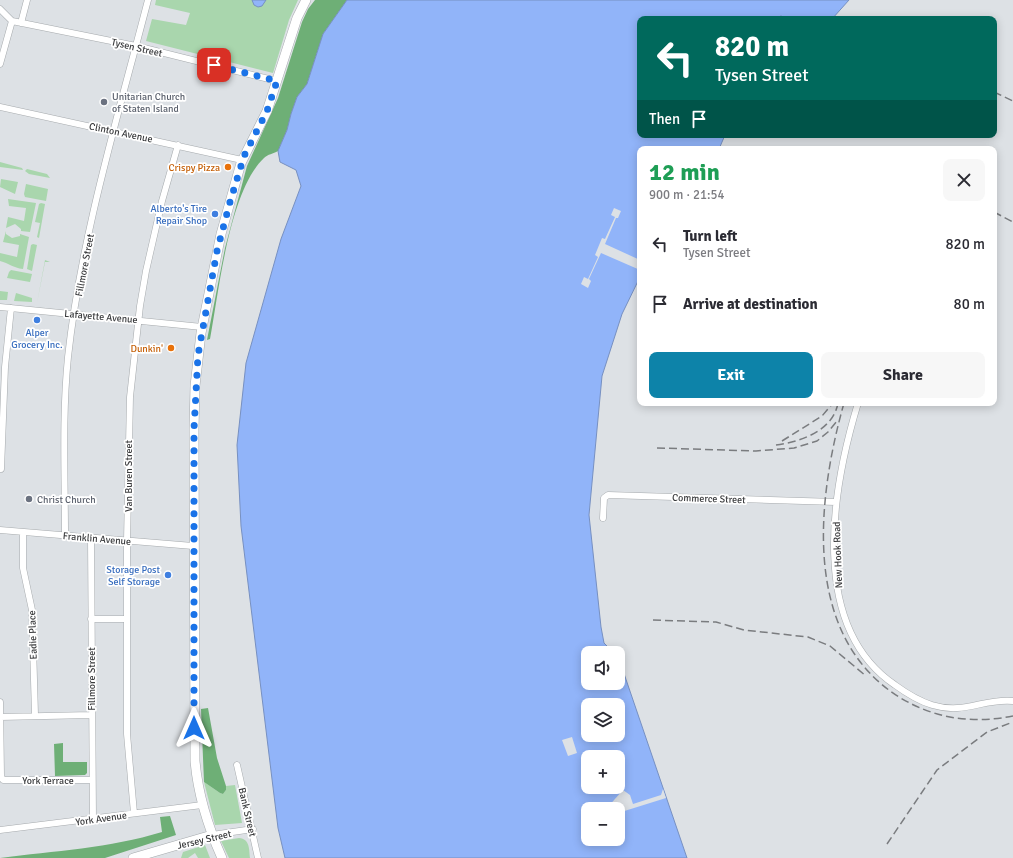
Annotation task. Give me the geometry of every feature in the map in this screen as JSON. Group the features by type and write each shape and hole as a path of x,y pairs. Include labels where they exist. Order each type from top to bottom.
{"main road":[{"path":"222,858 202,806 197,782 195,753 193,546 194,412 197,366 202,327 221,234 242,160 267,111 297,18 306,0"},
{"name":"Jersey Street","path":"133,858 212,835"}],"street":[{"path":"21,23 27,0"},
{"name":"Fillmore Street","path":"65,536 66,397 68,357 94,211 148,0"},
{"path":"0,8 12,21 0,64"},
{"name":"Tysen Street","path":"12,21 136,46 277,81"},
{"name":"Clinton Avenue","path":"0,107 114,130 242,160"},
{"name":"Van Buren Street","path":"134,813 127,734 127,541 130,397 140,306 153,240 178,145"},
{"name":"Lafayette Avenue","path":"0,307 202,327"},
{"path":"1,469 5,367 11,308"},
{"name":"New Hook Road","path":"857,406 849,433 836,502 835,544 839,599 850,632 867,659 878,671 898,688 918,699 945,708 969,708 993,702 1013,701"},
{"name":"Commerce Street","path":"603,518 604,498 608,495 836,502"},
{"name":"Franklin Avenue","path":"0,530 193,546"},
{"name":"Eadie Place","path":"23,532 23,568 32,610 35,715"},
{"name":"Fillmore Street","path":"91,538 91,715 93,819"},
{"path":"91,619 127,619"},
{"path":"0,702 2,778"},
{"path":"0,717 35,715 91,715"},
{"name":"Bank Street","path":"237,765 253,829 258,858"},
{"name":"York Terrace","path":"2,778 92,780"},
{"name":"York Avenue","path":"0,830 202,806"},
{"name":"Jersey Street","path":"212,835 253,829"}],"green space":[{"path":"156,0 298,0 289,20 273,73 146,41 152,19 186,25 190,13 155,5"},
{"path":"315,0 347,0 323,34 307,84 297,97 287,130 278,151 264,158 252,173 242,193 227,243 210,339 207,340 225,248 247,166 278,98 302,22 308,9"},
{"path":"0,162 22,168 23,170 0,167"},
{"path":"27,169 47,174 50,178 29,174 25,171"},
{"path":"1,179 18,182 15,194 0,187"},
{"path":"26,184 48,189 46,201 25,197 24,194"},
{"path":"8,199 36,203 30,232 21,231 21,229 15,224 6,228 8,217 24,221 26,208 9,206"},
{"path":"39,204 45,204 39,238 37,237 40,223 35,222"},
{"path":"6,231 6,234 12,238 20,236 20,234 29,237 23,269 16,268 0,261 0,253 17,257 19,245 3,242"},
{"path":"31,245 37,245 32,271 27,269"},
{"path":"45,260 50,262 45,262 37,303"},
{"path":"11,270 32,274 30,282 7,278"},
{"path":"0,291 8,292 7,300 0,300"},
{"path":"16,293 32,298 32,302 14,301"},
{"path":"208,708 217,758 226,786 226,790 223,794 204,782 201,709"},
{"path":"63,743 63,762 87,762 87,773 85,775 55,776 54,744"},
{"path":"204,782 223,794 226,790 226,786 235,785 242,823 215,825"},
{"path":"170,816 176,835 105,858 0,858 122,842 162,832 160,817"},
{"path":"239,838 247,842 250,858 229,858 221,841"},
{"path":"205,845 210,858 198,858 195,853 188,858 181,858 183,852"}],"water":[{"path":"252,0 266,0 262,6 258,7 254,5"},
{"path":"347,0 849,0 835,16 637,16 637,138 724,138 720,146 637,146 637,283 622,314 602,376 589,515 601,627 604,643 607,646 581,646 581,690 625,690 625,677 687,858 285,858 278,828 241,526 237,445 246,363 281,239 301,186 296,170 280,162 278,151 287,130 297,97 307,84 323,34"}],"pier":[{"path":"614,208 621,211 618,218 616,218 605,244 637,259 637,269 601,253 589,279 591,281 588,288 581,284 584,277 588,279 598,257 595,255 602,238 605,239 615,217 611,215"},
{"path":"572,737 577,753 568,756 562,740"},
{"path":"663,789 666,798 625,811 625,802 612,802 619,794 625,794 625,791 630,795 633,804 661,795"}],"railway":[{"path":"997,93 1013,101"},
{"path":"997,214 1013,222"},
{"path":"782,441 822,416 830,406"},
{"path":"776,445 805,438 823,428 830,421 837,406"},
{"path":"843,406 827,481 824,522 825,563 831,602 845,638 867,671 899,697 913,704 940,715 954,718 983,720 1013,716"},
{"path":"657,448 756,451 794,448 817,441 828,432 837,421"},
{"path":"653,620 716,622 744,630 808,637 830,646 866,676"},
{"path":"887,844 937,770 987,732 1013,722"}],"place":[{"name":"Unitarian Church of Staten Island","path":"104,102"},
{"name":"Crispy Pizza","path":"228,167"},
{"name":"Alberto's Tire Repair Shop","path":"215,214"},
{"name":"Alper Grocery Inc.","path":"37,320"},
{"name":"Dunkin'","path":"171,348"},
{"name":"Christ Church","path":"29,499"},
{"name":"Storage Post Self Storage","path":"168,575"}],"route":[{"path":"194,728 194,429 195,386 198,355 217,251 230,202 247,148 267,111 277,81 214,65"}]}
